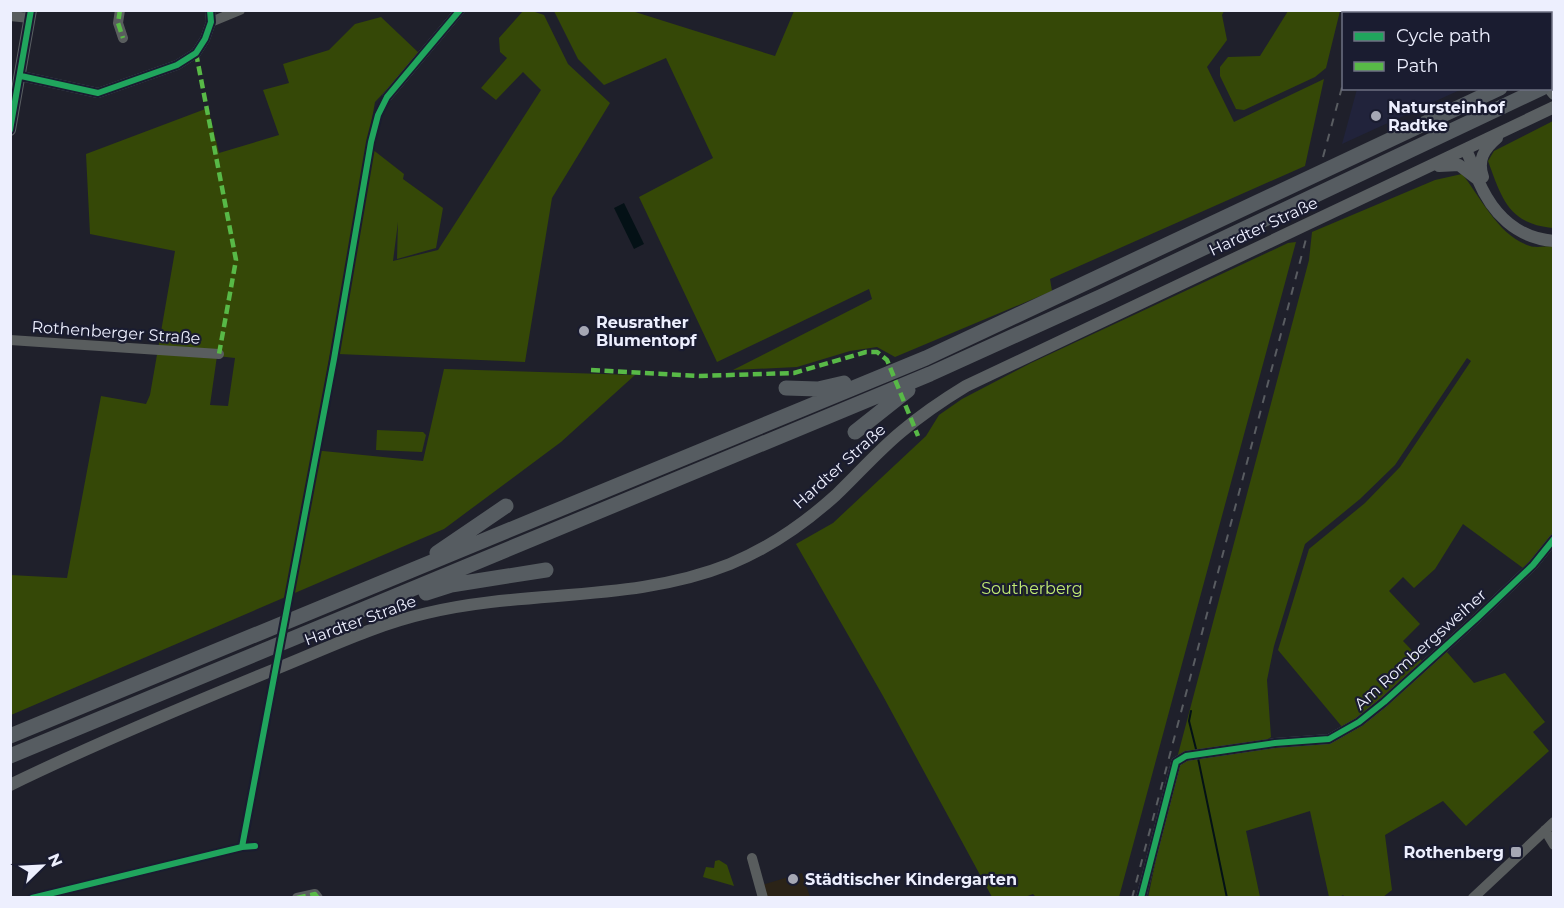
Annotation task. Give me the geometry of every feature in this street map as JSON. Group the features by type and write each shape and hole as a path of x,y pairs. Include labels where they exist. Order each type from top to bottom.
{"highway":[{"path":"10,736 926,358 1496,90"},
{"path":"10,756 930,374 1102,296 1538,90"},
{"path":"855,432 885,406 930,374"},
{"path":"786,388 818,389 856,379 873,379"},
{"path":"396,578 452,544 506,506"},
{"path":"380,603 399,604 451,585 546,570"}],"main road":[{"path":"10,130 31,14"},
{"name":"Hardter Straße","path":"10,785 182,707 395,622 446,608 500,600 620,591 655,586 689,579 731,564 760,550 814,514 899,433 940,402 966,386 1554,107"},
{"path":"1496,212 1481,173 1481,157 1487,148 1510,129"},
{"path":"1466,150 1478,180 1496,212 1509,224 1527,235 1554,240"},
{"path":"1424,169 1458,165 1478,180"}],"street":[{"path":"120,10 118,24 123,38"},
{"path":"21,76 98,93 177,66 196,53 205,39 211,16 240,10"},
{"path":"387,97 460,10"},
{"path":"10,16 31,14"},
{"name":"Rothenberger Straße","path":"10,340 219,354"},
{"name":"Am Rombergsweiher","path":"1141,897 1176,762 1186,756 1275,743 1329,739 1359,722 1477,618 1533,565 1554,539"},
{"path":"1473,897 1554,822"},
{"path":"1545,830 1554,845"},
{"path":"752,858 763,897"},
{"path":"297,897 317,896"}],"shaded area":[{"name":"Natursteinhof Radtke","path":"1356,90 1460,90 1342,144"},
{"path":"624,203 644,244 634,249 614,208"},
{"name":"Städtischer Kindergarten","path":"802,873 810,897 766,897 762,885"}],"green space":[{"path":"523,11 544,15 568,64 610,103 552,198 525,362 338,354 372,149 404,174 403,179 443,208 436,248 397,259 398,222 393,261 438,250 541,90 523,72 496,100 481,88 507,58 500,52 499,38"},
{"path":"554,11 632,11 775,56 794,11 1224,11 1222,15 1227,40 1207,67 1234,122 1324,79 1305,166 1050,279 1052,291 895,357 877,347 850,351 797,367 733,370 872,299 869,289 717,362 639,197 713,158 666,58 604,85 578,59"},
{"path":"1288,11 1340,11 1326,68 1315,77 1244,110 1236,109 1220,76 1220,67 1228,57 1260,56"},
{"path":"381,17 420,54 375,102 313,450 423,461 444,369 635,375 561,442 444,529 11,715 10,575 67,578 101,396 146,404 150,395 175,251 90,234 86,154 208,108 219,153 279,135 263,90 289,83 283,64 329,50 355,24","holes":["217,356 235,358 228,406 210,405"]},
{"path":"1553,121 1553,228 1538,226 1526,221 1509,207 1488,161 1494,151"},
{"path":"1462,174 1491,215 1509,234 1530,246 1553,246 1553,534 1545,547 1523,568 1463,524 1435,569 1414,588 1403,577 1389,591 1420,624 1403,641 1424,663 1343,728 1278,650 1309,549 1365,503 1400,467 1471,361 1467,358 1395,465 1360,499 1305,544 1274,646 1267,680 1271,737 1265,741 1282,746 1330,742 1446,651 1474,683 1505,673 1545,722 1533,732 1549,751 1466,826 1443,801 1385,835 1392,890 1383,897 1345,897 1343,895 1329,897 1310,811 1246,831 1260,897 1148,898 1176,762 1309,260 1312,232 1435,180"},
{"name":"Southerberg","path":"1296,242 1119,897 1037,898 1033,894 1025,897 992,897 883,696 796,544 833,523 926,436 939,415 962,399 1031,363 1288,243"},
{"path":"377,430 423,432 426,435 422,452 376,450"},
{"path":"719,860 727,865 734,886 703,877 706,867 714,868 715,861"}],"waterway":[{"path":"1191,711 1189,721 1196,749"},
{"path":"1198,758 1227,898"}],"railway":[{"path":"1323,157 1342,87"},
{"path":"1132,898 1306,239"}],"marked path":[{"path":"120,10 118,23 123,38"},
{"path":"196,53 236,260 219,354"},
{"path":"591,370 699,376 794,373 866,352 877,352 887,360 918,436"},
{"path":"297,898 315,894 318,898"}],"cycle path":[{"path":"10,130 31,10"},
{"path":"21,76 98,93 177,65 196,53 205,39 211,22 210,10"},
{"path":"242,847 334,359 371,142 378,115 387,97 460,10"},
{"path":"1141,898 1176,762 1186,756 1275,743 1329,739 1359,722 1477,618 1533,565 1554,539"},
{"path":"32,898 242,847 255,846"}],"place":[{"name":"Natursteinhof Radtke","path":"1376,116"},
{"name":"Reusrather Blumentopf","path":"584,331"},
{"name":"Rothenberg","path":"1516,852"},
{"name":"Städtischer Kindergarten","path":"793,879"}]}
